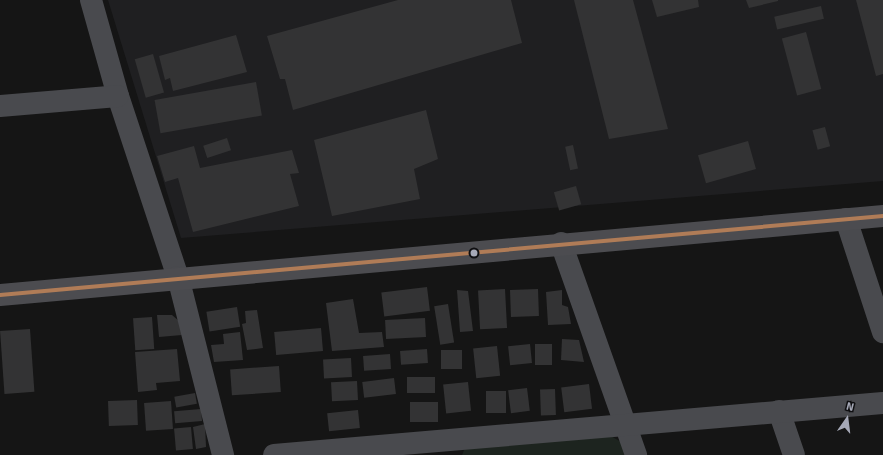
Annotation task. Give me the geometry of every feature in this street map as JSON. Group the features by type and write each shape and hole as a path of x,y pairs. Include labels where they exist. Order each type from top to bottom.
{"highway":[{"path":"0,295 178,277 883,216"}],"street":[{"path":"91,0 118,96 178,277 224,455"},
{"path":"0,106 118,96"},
{"path":"846,219 883,332"},
{"path":"561,243 636,455"},
{"path":"274,455 448,448 626,424 883,403"},
{"path":"779,411 794,455"}],"shaded area":[{"path":"108,0 883,0 883,181 181,238"},
{"path":"611,436 621,442 626,455 462,455 465,448"}],"building":[{"path":"398,0 511,0 522,43 293,110 285,79 280,79 267,36"},
{"path":"574,0 633,0 668,129 609,139"},
{"path":"652,0 698,0 699,7 657,17"},
{"path":"746,0 778,0 778,1 749,8"},
{"path":"856,0 883,0 883,74 876,76"},
{"path":"821,6 824,19 777,29 774,17"},
{"path":"806,32 821,89 797,95 782,38"},
{"path":"236,35 247,72 173,91 170,78 165,80 159,56"},
{"path":"153,54 164,92 146,98 135,59"},
{"path":"256,82 262,115 160,133 155,100"},
{"path":"426,110 438,159 414,169 420,199 332,216 314,140"},
{"path":"825,127 830,146 818,150 812,130"},
{"path":"227,138 231,150 207,158 203,146"},
{"path":"748,141 756,169 706,183 698,155"},
{"path":"573,145 578,168 570,170 565,147"},
{"path":"194,146 200,168 292,150 299,173 290,174 299,206 193,232 178,178 165,182 157,156"},
{"path":"576,186 581,204 559,211 554,192"},
{"path":"427,287 430,311 384,316 381,293"},
{"path":"505,289 507,328 480,329 478,290"},
{"path":"538,289 539,316 511,317 510,290"},
{"path":"457,290 468,291 473,331 460,332"},
{"path":"562,290 562,305 568,307 571,324 548,325 546,292"},
{"path":"353,299 359,333 382,332 384,347 332,351 326,303"},
{"path":"448,304 454,343 440,345 434,306"},
{"path":"237,307 240,327 210,332 206,312"},
{"path":"257,310 263,348 247,350 242,324 246,323 245,311"},
{"path":"157,315 172,315 179,321 182,335 159,337"},
{"path":"152,317 154,349 135,350 133,318"},
{"path":"425,318 426,337 386,339 385,320"},
{"path":"321,328 323,351 276,355 274,332"},
{"path":"30,329 34,392 4,394 0,331"},
{"path":"240,332 243,360 214,362 211,345 224,344 223,334"},
{"path":"562,339 579,340 584,362 561,360"},
{"path":"530,344 532,363 510,365 508,346"},
{"path":"535,344 552,344 552,365 535,365"},
{"path":"497,346 500,376 476,378 473,349"},
{"path":"177,349 180,381 156,383 157,390 138,392 135,352"},
{"path":"427,349 428,363 401,365 400,351"},
{"path":"441,350 462,350 462,369 441,369"},
{"path":"390,354 391,369 364,371 363,356"},
{"path":"351,358 352,377 324,378 323,359"},
{"path":"279,366 281,392 232,395 230,369"},
{"path":"407,377 435,377 435,393 407,393"},
{"path":"394,378 396,394 364,398 362,382"},
{"path":"357,381 358,400 332,401 331,382"},
{"path":"468,382 471,411 446,413 443,385"},
{"path":"589,384 592,409 564,412 561,387"},
{"path":"527,388 530,411 511,413 508,390"},
{"path":"555,389 556,415 541,416 540,390"},
{"path":"486,391 506,391 506,413 486,413"},
{"path":"195,393 197,404 176,407 174,397"},
{"path":"137,400 138,425 109,426 108,401"},
{"path":"171,401 173,429 146,431 144,403"},
{"path":"410,402 438,402 438,422 410,422"},
{"path":"201,409 202,421 175,423 174,411"},
{"path":"358,410 360,428 329,431 327,413"},
{"path":"205,424 206,447 196,449 193,427"},
{"path":"191,427 193,449 176,450 174,428"}],"transit line":[{"path":"0,295 883,216"}]}
